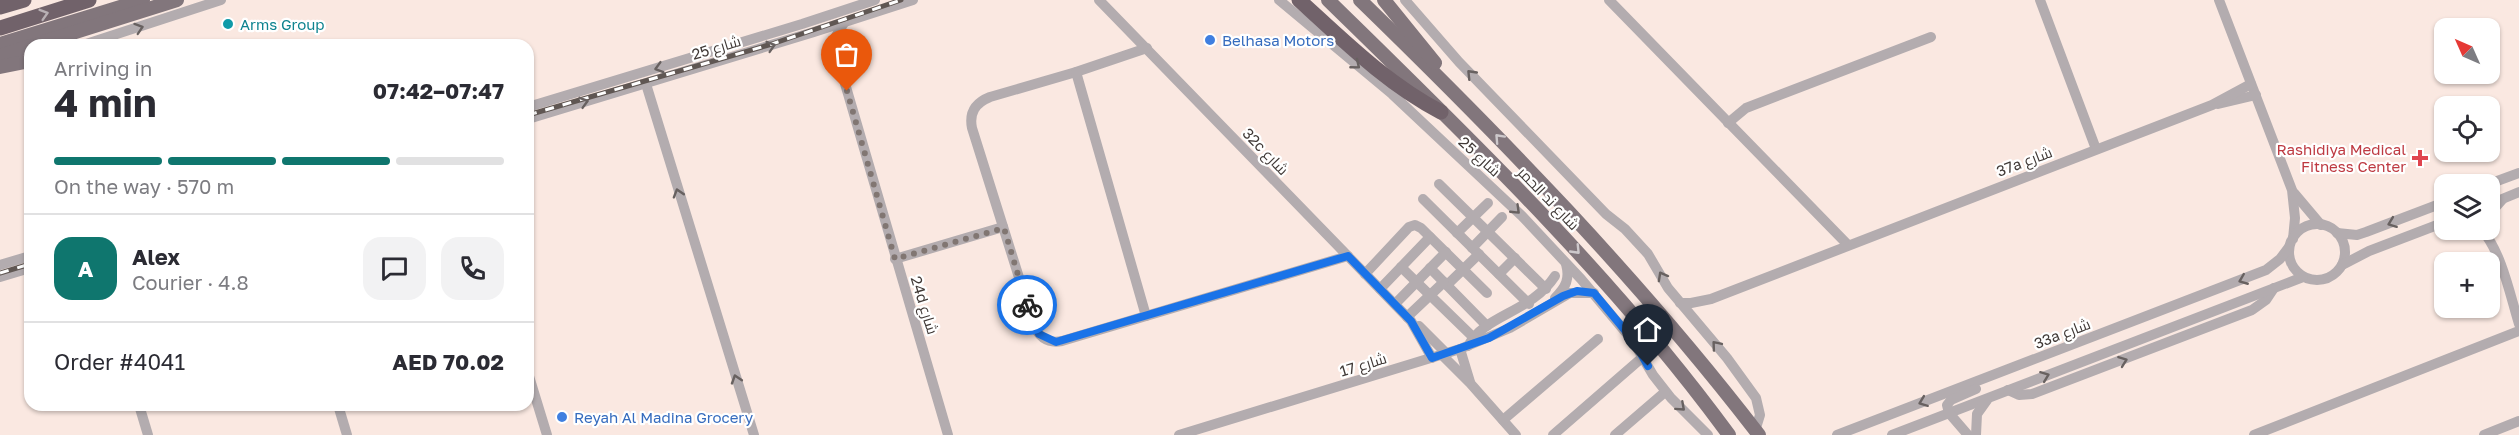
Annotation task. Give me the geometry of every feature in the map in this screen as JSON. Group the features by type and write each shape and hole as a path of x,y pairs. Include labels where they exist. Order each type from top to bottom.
{"highway":[{"path":"0,8 24,0"},
{"path":"0,28 89,0"},
{"path":"1299,0 1398,86 1416,99 1441,112"}],"main road":[{"path":"0,44 143,0"},
{"path":"54,39 177,0"},
{"name":"شارع ند الحمر","path":"1328,0 1517,187 1600,276 1650,334 1729,435"},
{"name":"شارع ند الحمر","path":"1360,0 1459,97 1604,250 1758,433"},
{"path":"1384,0 1442,71 1459,97"},
{"path":"0,56 24,48"},
{"path":"0,67 24,63"}],"street":[{"path":"101,39 221,0"},
{"name":"شارع 25","path":"534,105 781,31 875,0"},
{"name":"شارع 25","path":"534,117 814,33 913,0"},
{"name":"32c شارع","path":"1100,0 1395,304 1440,356 1470,382 1516,435"},
{"name":"شارع 25","path":"1280,0 1392,94 1522,216 1594,293 1644,356 1665,392 1708,435"},
{"path":"1405,0 1459,62 1527,134 1648,254 1680,303 1756,398 1760,415 1758,433"},
{"path":"1609,0 1848,245"},
{"path":"2040,0 2096,149"},
{"path":"2219,0 2292,190 2295,218 2291,243 2292,264 2303,277"},
{"path":"814,33 834,46 836,36 844,23"},
{"path":"1728,123 1746,108 1931,37"},
{"name":"24d شارع","path":"834,46 948,435"},
{"path":"1147,48 981,100 972,114 972,128 1035,329 1043,338 1051,342 1062,341 1348,256"},
{"path":"0,73 24,64"},
{"path":"1076,72 1146,316"},
{"path":"646,84 754,435"},
{"name":"37a شارع","path":"1680,303 1711,299 2212,105 2252,84"},
{"name":"37a شارع","path":"2212,105 2256,95"},
{"path":"2500,180 2519,173"},
{"path":"1439,184 1546,289"},
{"path":"2292,190 2321,225 2337,233 2356,235 2434,206"},
{"path":"2500,200 2519,193"},
{"path":"1422,199 1528,304"},
{"path":"2500,202 2503,199"},
{"path":"1395,304 1447,253 1473,218 1488,203"},
{"path":"1409,319 1430,295 1463,269 1488,232 1502,217"},
{"path":"1365,274 1412,225 1419,226 1487,293"},
{"path":"2291,243 2307,226 2321,225"},
{"path":"1892,435 2303,277 2322,280 2336,273 2342,265 2369,251 2434,226"},
{"path":"895,259 1004,228"},
{"path":"2337,233 2344,248 2342,265"},
{"path":"1380,289 1430,237"},
{"path":"2491,242 2519,324"},
{"name":"33a شارع","path":"1837,435 2266,270 2280,259 2291,243"},
{"path":"0,265 24,258"},
{"path":"1478,284 1515,258"},
{"name":"شارع 17","path":"1549,304 1566,284 1569,274 1566,263"},
{"path":"1401,267 1430,295 1467,344 1487,326 1528,304 1546,289 1555,276"},
{"path":"1430,268 1487,326"},
{"path":"0,276 24,270"},
{"name":"شارع 17","path":"1179,435 1440,356 1510,328 1570,293 1594,293"},
{"path":"2510,293 2519,307"},
{"path":"1697,322 1701,308 1711,299"},
{"name":"32c شارع","path":"1409,319 1425,331 1440,356"},
{"path":"2254,435 2519,331"},
{"path":"1503,420 1598,339"},
{"name":"32c شارع","path":"1467,344 1470,382"},
{"path":"1553,435 1644,356"},
{"path":"1968,435 1949,413 1947,405 1951,400 2025,369 2040,358"},
{"path":"1615,435 1665,392"},
{"path":"534,393 547,435"},
{"path":"1976,435 1977,414 1988,398"},
{"path":"141,411 148,435"},
{"path":"340,411 347,435"},
{"path":"2484,435 2519,421"}],"railway":[{"path":"534,113 772,44 901,0"},
{"path":"0,273 24,266"}],"way so far":[{"path":"847,91 895,259 1004,228 1027,305"}],"place":[{"name":"Arms Group","path":"228,24"},
{"name":"Belhasa Motors","path":"1210,40"},
{"name":"Rashidiya Medical Fitness Center","path":"2420,158"},
{"name":"Reyah Al Madina Grocery","path":"562,417"}],"route":[{"path":"1027,305 1035,329 1043,338 1056,342 1348,256 1411,321 1432,358 1489,338 1563,296 1577,291 1594,293 1633,340 1648,366"}]}
